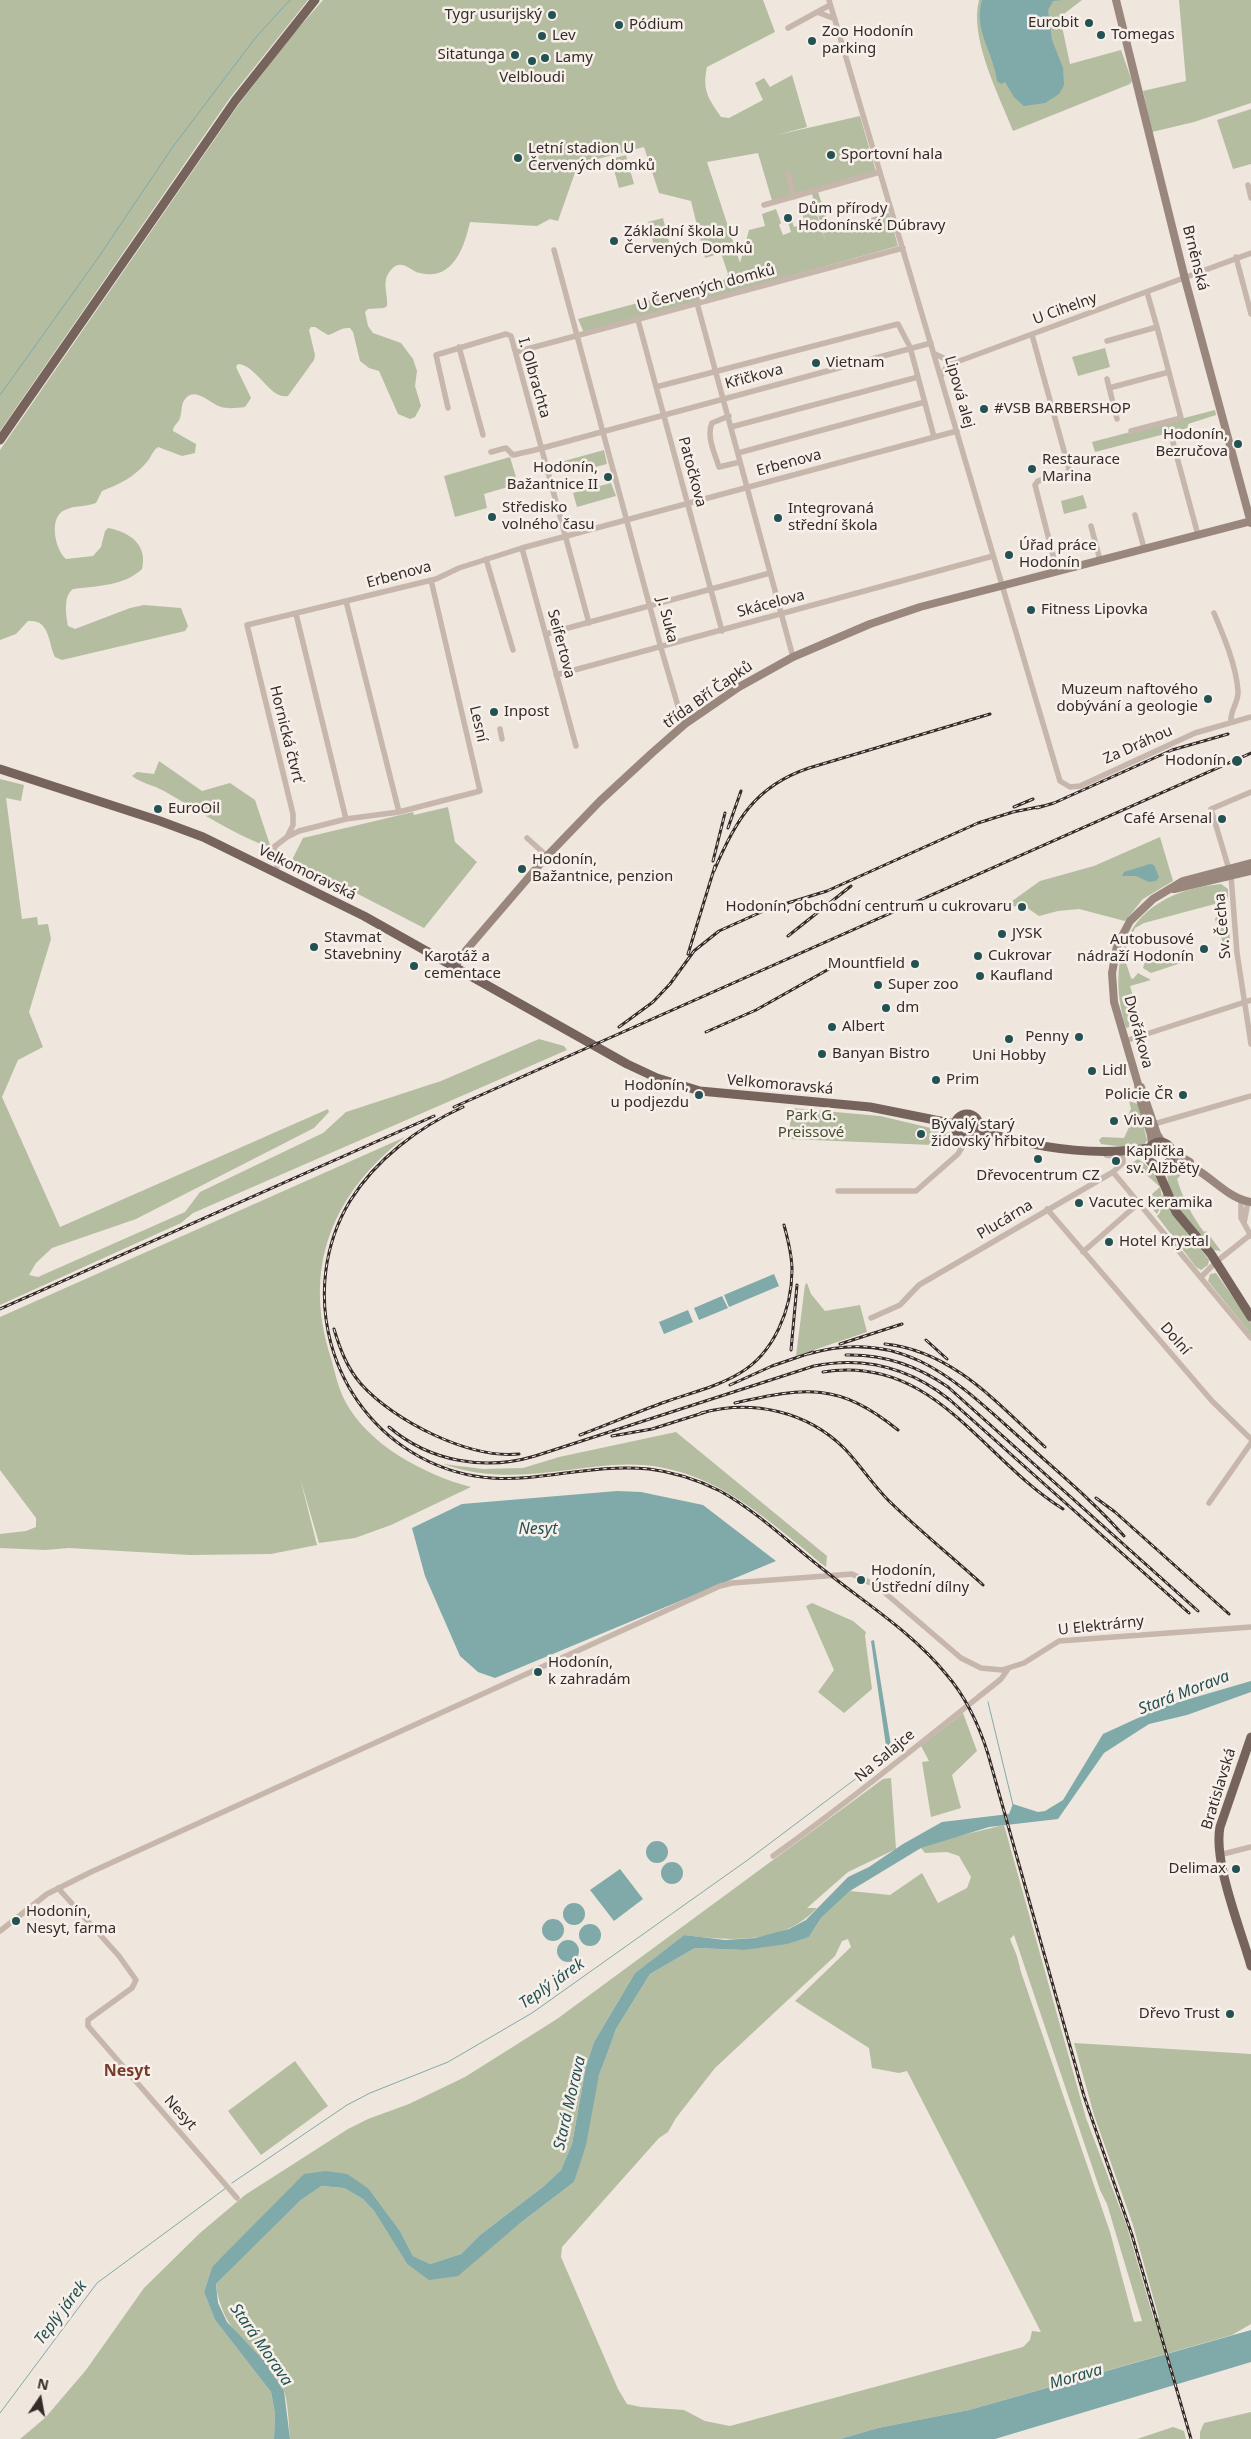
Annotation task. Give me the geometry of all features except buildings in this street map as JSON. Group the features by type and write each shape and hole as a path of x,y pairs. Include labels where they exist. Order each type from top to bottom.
{"main road":[{"path":"0,440 235,101 315,0"},
{"name":"Brněnská","path":"1116,0 1185,278 1251,521"},
{"name":"třída Bří Čapků","path":"455,967 488,924 600,801 685,724 739,687 793,657 870,624 920,607 1251,521"},
{"name":"Velkomoravská","path":"0,769 178,827 275,872 367,917 609,1054 657,1078 700,1090 870,1107 955,1124"},
{"name":"Dvořákova","path":"1230,872 1251,863"},
{"name":"Dvořákova","path":"1150,1146 1151,1135 1113,992 1112,973 1118,946 1134,917 1153,899 1183,881 1230,872 1251,871"},
{"name":"Dvořákova","path":"1138,1084 1142,1088 1158,1122 1162,1142"},
{"path":"971,1114 977,1120 978,1130 974,1135 964,1137 956,1131 955,1124 960,1116 971,1114"},
{"path":"978,1130 1036,1146 1114,1151 1148,1158 1156,1166 1176,1212 1216,1262 1251,1318"},
{"path":"1114,1151 1150,1146 1162,1142 1169,1146 1172,1152 1192,1163 1206,1177"},
{"path":"1148,1158 1150,1146"},
{"path":"1165,1185 1168,1163 1172,1152"},
{"path":"1156,1166 1168,1163 1182,1163 1246,1201"},
{"name":"Bratislavská","path":"1251,1737 1220,1827 1219,1855 1251,1966"}],"street":[{"path":"788,28 830,3"},
{"name":"Lipová alej","path":"830,3 1059,777 1064,785"},
{"path":"817,12 835,19"},
{"path":"788,172 794,197"},
{"path":"764,205 880,172"},
{"path":"1248,185 1251,198"},
{"name":"U Červených domků","path":"516,352 903,248"},
{"path":"554,250 604,431"},
{"name":"U Cihelny","path":"941,376 945,369 954,363 1251,252"},
{"path":"1236,257 1251,314"},
{"path":"1131,431 1181,418 1147,292"},
{"path":"697,304 793,657"},
{"name":"Patočkova","path":"638,320 722,631"},
{"name":"Křičkova","path":"656,387 894,324 900,325 910,348 934,437"},
{"path":"1107,341 1157,327"},
{"name":"I. Olbrachta","path":"448,408 435,357 439,353 506,334 511,336 566,537"},
{"path":"1032,335 1069,471 1066,474 1038,481 1035,486 1057,571"},
{"name":"Křičkova","path":"541,448 931,343"},
{"path":"459,347 483,435"},
{"path":"935,354 954,363"},
{"path":"1109,388 1169,372"},
{"path":"731,427 918,377"},
{"path":"1107,379 1117,419"},
{"name":"Erbenova","path":"738,452 925,402"},
{"path":"729,416 712,422 709,432 719,468 740,462"},
{"name":"Erbenova","path":"346,601 431,580 486,559 522,548 957,430"},
{"name":"J. Suka","path":"604,431 661,648 685,724"},
{"path":"1171,435 1198,535"},
{"path":"491,452 506,448 512,455 541,448"},
{"path":"1135,516 1144,548"},
{"path":"1091,526 1100,560"},
{"path":"566,537 589,623"},
{"name":"Seifertova","path":"522,548 576,746"},
{"name":"Skácelova","path":"556,676 993,556"},
{"path":"486,559 513,650"},
{"name":"Skácelova","path":"546,634 770,573"},
{"name":"Lesní","path":"399,812 480,791 431,580"},
{"path":"275,872 278,864 274,847 299,831 346,818 399,812 346,601"},
{"name":"Hornická čtvrť","path":"293,825 293,814 247,625 346,601"},
{"path":"1214,613 1225,638 1238,692 1230,716 1231,721"},
{"path":"296,614 346,818"},
{"name":"Za Dráhou","path":"1064,785 1070,787 1080,786 1195,733 1231,721 1251,717"},
{"path":"500,729 502,739"},
{"name":"Sv. Čecha","path":"1251,792 1210,809 1230,872 1237,953 1248,1001 1251,1044"},
{"path":"287,837 293,825 299,831"},
{"path":"527,838 548,856"},
{"path":"1125,1041 1248,1001"},
{"path":"1158,1122 1251,1096"},
{"path":"838,1191 916,1191 961,1149 964,1137"},
{"path":"1096,1150 1100,1153 1123,1158 1123,1163 1113,1172 1140,1202 1251,1338"},
{"name":"Plucárna","path":"871,1318 900,1305 919,1285 1113,1172"},
{"path":"1201,1277 1216,1262 1251,1235 1240,1214 1246,1201"},
{"path":"1083,1252 1140,1202"},
{"name":"Dolní","path":"1047,1209 1212,1401 1251,1439"},
{"path":"1209,1503 1251,1443"},
{"name":"U Elektrárny","path":"58,1888 720,1586 745,1581 844,1573 860,1576 877,1586 960,1658 972,1666 988,1670 1008,1669 1024,1663 1059,1641 1251,1627"},
{"name":"Na Salajce","path":"773,1856 856,1796 892,1764 1001,1679 1008,1669"},
{"path":"1219,1855 1251,1847"},
{"path":"1,1928 38,1900 58,1888"},
{"name":"Nesyt","path":"58,1888 134,1974 136,1980 135,1985 88,2020 88,2026 237,2198"}],"green space":[{"path":"0,0 308,0 230,98 0,431"},
{"path":"323,0 763,0 775,32 707,67 705,82 707,94 721,117 729,118 763,100 755,83 764,78 770,87 792,75 807,127 777,135 860,116 877,175 818,192 830,229 889,213 898,246 584,333 578,319 724,280 728,274 721,253 705,258 691,201 659,193 644,147 578,164 558,221 550,219 537,226 470,222 460,252 449,267 441,272 431,274 418,272 399,265 394,267 388,274 386,279 387,306 384,308 368,309 365,312 368,326 373,333 401,343 413,359 417,371 415,386 421,406 415,417 410,419 398,414 379,371 369,368 360,361 353,332 350,328 341,329 328,335 315,327 311,327 309,330 315,355 314,360 288,396 281,396 275,393 251,370 238,364 236,367 251,398 245,407 221,407 194,394 189,395 182,405 180,418 173,431 196,444 195,453 182,456 158,447 154,450 148,461 132,476 102,491 96,503 69,508 60,514 56,519 55,534 59,549 66,559 93,556 101,547 105,531 108,528 130,536 136,541 140,547 143,561 142,569 127,579 101,586 73,589 66,601 68,626 75,629 130,608 144,605 181,608 188,626 185,631 62,660 55,657 47,633 41,624 35,621 28,621 16,634 0,640 0,450 239,104 295,32","holes":["758,153 773,204 812,194 826,242 814,206 801,210 804,219 799,220 800,225 794,227 792,221 788,222 791,232 783,235 776,209 762,214 765,226 749,230 740,263 707,162"]},
{"path":"979,0 1082,0 1060,17 1070,64 1121,50 1132,81 1130,84 1013,131 993,84 982,49 977,15"},
{"path":"1179,0 1251,0 1251,103 1194,122 1152,132 1143,91 1186,81"},
{"path":"1251,109 1251,164 1233,169 1217,120"},
{"path":"626,155 634,184 619,188 611,159"},
{"path":"663,218 671,250 656,254 648,222"},
{"path":"1105,348 1110,367 1078,376 1072,357"},
{"path":"1215,410 1216,415 1188,424 1188,428 1095,452 1092,442"},
{"path":"604,450 607,464 568,474 564,461"},
{"path":"510,457 518,484 484,494 487,508 455,517 444,476"},
{"path":"611,483 616,496 577,507 573,493"},
{"path":"1083,495 1087,508 1064,514 1061,501"},
{"path":"159,761 202,791 230,783 255,800 271,848 229,829 164,791 132,776 137,772 154,774"},
{"path":"0,779 24,785 21,801 6,798 22,919 37,917 38,925 48,924 51,939 29,1012 43,1047 18,1060 2,1097 60,1227 328,1109 329,1112 314,1128 136,1219 52,1248 36,1263 29,1275 38,1277 185,1212 200,1192 323,1133 346,1112 441,1081 539,1039 564,1046 567,1050 193,1213 181,1223 0,1305"},
{"path":"448,807 455,842 477,862 424,928 292,860 303,838 413,812 414,815"},
{"path":"1160,837 1173,881 1143,899 1125,921 1079,909 1058,911 1039,916 1023,905 1010,907 1008,904 1040,881 1094,866"},
{"path":"1221,884 1228,889 1226,901 1144,923 1135,928 1123,954 1131,978 1133,979 1138,973 1151,980 1130,986 1140,1020 1137,1025 1126,1028 1120,999 1119,972 1123,949 1133,929 1147,912 1167,898 1192,889"},
{"path":"1220,912 1221,915 1224,912 1227,918 1231,945 1225,949 1215,919"},
{"path":"1184,950 1186,958 1184,962 1151,973 1143,968 1146,958 1149,956 1150,959"},
{"path":"1129,1101 1138,1104 1147,1140 1144,1145 1133,1148 1101,1144 1099,1140 1102,1137 1124,1138 1130,1125 1125,1122 1131,1109"},
{"name":"Park G. Preissové","path":"791,1108 880,1116 952,1133 958,1144 956,1146 789,1139"},
{"path":"405,1137 380,1159 359,1183 342,1208 330,1235 322,1264 320,1294 323,1325 335,1375 345,1401 355,1417 368,1431 399,1456 435,1475 471,1487 391,1525 355,1538 319,1543 300,1478 317,1545 271,1554 190,1555 69,1548 45,1550 0,1548 0,1534 26,1531 36,1527 36,1518 0,1470 0,1317"},
{"path":"1138,1159 1150,1169 1160,1187 1140,1169 1137,1171 1132,1163"},
{"path":"1185,1171 1177,1179 1185,1200 1204,1232 1206,1231 1221,1251 1213,1250 1197,1233 1183,1216 1172,1197 1167,1175"},
{"path":"1160,1187 1162,1199 1157,1214 1145,1200"},
{"path":"1163,1192 1177,1218 1209,1260 1208,1265 1201,1270 1196,1267 1157,1216 1160,1213"},
{"path":"1216,1273 1251,1323 1251,1334 1208,1281 1210,1274"},
{"path":"807,1283 811,1294 825,1311 860,1305 867,1332 796,1356 805,1285"},
{"path":"676,1432 827,1556 826,1567 778,1528 729,1494 703,1480 675,1471 646,1465 613,1465 507,1475 486,1474 443,1464 483,1469 523,1468 559,1457"},
{"path":"812,1603 853,1621 866,1632 872,1689 844,1713 818,1692 834,1670 806,1606"},
{"path":"963,1713 977,1751 952,1775 961,1808 931,1817 922,1762 929,1761 921,1746"},
{"path":"891,1778 896,1849 848,1872 807,1908 817,1908 803,1920 788,1929 755,1938 719,1939 684,1935 635,1973 594,2042 586,2066 572,2144 561,2170 544,2186 480,2235 461,2254 430,2264 413,2256 400,2231 369,2189 326,2171 212,2267 204,2292 215,2320 271,2392 275,2413 274,2439 20,2439 45,2418 86,2370 144,2288 200,2233 245,2195 348,2129 368,2119 409,2104 465,2077 557,2019 883,1779"},
{"path":"1004,1825 1086,2118 1127,2227 1154,2320 1159,2318 1133,2225 1094,2115 1074,2043 1251,2054 1251,2324 1232,2335 969,2410 878,2428 840,2439 290,2439 285,2393 273,2375 233,2329 225,2316 216,2284 301,2200 320,2186 344,2188 363,2199 374,2211 407,2264 429,2279 519,2224 574,2182 599,2075 616,2029 650,1974 695,1948 744,1950 809,1937 821,1918 850,1891 890,1895 922,1873 938,1903 967,1888 971,1877 959,1856 947,1852 925,1853 921,1848 950,1838","holes":["1014,1935 1100,2190 1107,2204 1142,2321 1134,2322 1110,2232 1010,1939","848,1939 851,1947 795,2001 869,2048 872,2068 899,2073 907,2071 1041,2332 1032,2331 1030,2340 1023,2347 730,2426 705,2421 684,2410 641,2407 627,2404 618,2389 561,2257 562,2247 659,2138 668,2132 676,2118 715,2068 835,1956 842,1941"]},
{"path":"295,2061 328,2106 261,2155 228,2111"},
{"path":"1251,2412 1251,2439 1200,2439 1200,2432 1204,2423"},
{"path":"1173,2427 1184,2431 1186,2439 1137,2439"}],"water":[{"path":"982,0 1062,0 1053,1 1048,10 1052,40 1063,68 1064,85 1059,94 1045,103 1024,106 1014,97 1005,82 1001,84 997,81 980,21"},
{"path":"1150,864 1154,865 1159,877 1156,881 1149,882 1136,876 1122,876 1124,872"},
{"path":"774,1274 779,1286 729,1307 724,1295"},
{"path":"722,1296 728,1308 699,1320 694,1308"},
{"path":"688,1310 693,1322 664,1334 659,1322"},
{"path":"617,1491 641,1492 703,1505 776,1561 495,1678 478,1672 460,1656 425,1576 412,1528 462,1504"},
{"path":"874,1640 892,1752 887,1753 871,1641"},
{"path":"1251,1681 1251,1692 1187,1715 1149,1724 1104,1753 1058,1819 989,1827 921,1848 850,1891 821,1918 809,1937 787,1944 744,1950 695,1948 650,1974 616,2029 599,2075 586,2145 574,2182 519,2224 458,2276 429,2280 407,2264 374,2211 363,2199 344,2188 321,2186 301,2200 216,2284 218,2303 227,2322 265,2362 284,2391 290,2439 274,2439 275,2413 271,2392 215,2320 204,2292 212,2267 304,2174 326,2171 347,2174 369,2189 400,2231 413,2256 430,2264 461,2254 480,2235 544,2186 561,2170 572,2144 586,2066 594,2042 635,1973 684,1935 725,1940 755,1938 789,1929 806,1920 848,1877 869,1867 903,1844 942,1822 1009,1814 1013,1804 1038,1812 1045,1811 1063,1800 1103,1734 1162,1707"},
{"path":"657,1841 665,1844 668,1852 665,1860 657,1863 649,1860 646,1852 649,1844"},
{"path":"672,1862 680,1865 683,1873 680,1881 672,1884 664,1881 661,1873 664,1865"},
{"path":"620,1869 643,1899 614,1921 590,1890"},
{"path":"574,1903 582,1906 585,1914 582,1922 574,1925 566,1922 563,1914 566,1906"},
{"path":"553,1919 561,1922 564,1930 561,1938 553,1941 545,1938 542,1930 545,1922"},
{"path":"590,1924 598,1927 601,1935 598,1943 590,1946 582,1943 579,1935 582,1927"},
{"path":"568,1940 576,1943 579,1951 576,1959 568,1962 560,1959 557,1951 560,1943"},
{"path":"1251,2330 1251,2362 995,2439 840,2439 878,2428 969,2410"}],"waterway":[{"path":"0,395 98,258 172,148 256,37 290,0"},
{"path":"988,1702 1013,1805"},
{"name":"Teplý járek","path":"232,2183 347,2105 370,2093 448,2062 532,2013 749,1859 866,1771"},
{"name":"Teplý járek","path":"0,2413 97,2283 226,2188"}],"railway":[{"path":"714,871 739,821 749,807 774,785 809,768 990,714"},
{"path":"1037,808 1054,803 1172,750 1228,734"},
{"path":"454,1107 1251,753"},
{"path":"728,828 741,791"},
{"path":"1014,807 1033,799"},
{"path":"619,1027 653,1002 670,984 694,951 719,931 768,909 827,891 978,823 1013,812 1043,806"},
{"path":"713,861 725,813"},
{"path":"688,954 715,866"},
{"path":"788,936 851,886"},
{"path":"706,1032 756,1010 845,960"},
{"path":"463,1107 415,1134 372,1171 350,1201 334,1235 326,1271 325,1308 331,1344 344,1378 363,1409 389,1436 420,1457 450,1470 479,1477 507,1478 619,1468 649,1469 686,1477 720,1491 761,1518 811,1560 904,1632 933,1659 953,1683 971,1712 988,1754 1084,2096 1132,2235 1191,2439"},
{"path":"0,1309 434,1116"},
{"path":"580,1435 722,1382 740,1373 762,1354 779,1329 789,1300 792,1270 790,1247 784,1225"},
{"path":"791,1350 797,1285"},
{"path":"840,1344 902,1324"},
{"path":"334,1329 344,1358 356,1378 375,1398 412,1424 456,1444 499,1454 519,1454"},
{"path":"926,1340 947,1359"},
{"path":"885,1344 909,1349 932,1357 953,1368 992,1397 1045,1447"},
{"path":"808,1354 843,1347 875,1348 903,1354 930,1366 978,1401 1077,1488 1124,1536"},
{"path":"730,1385 772,1366 813,1352"},
{"path":"846,1355 860,1355 900,1363 925,1373 948,1387 1198,1611"},
{"path":"389,1427 405,1439 440,1456 478,1463 497,1463 535,1456 814,1366 851,1363 886,1367 919,1380 950,1400 1189,1613"},
{"path":"823,1372 862,1371 896,1379 926,1394 954,1415 1034,1488 1063,1509"},
{"path":"735,1403 782,1394 821,1392 857,1403 877,1414 898,1430"},
{"path":"701,1413 740,1407 759,1408 796,1417 814,1425 845,1449 889,1501 983,1585"},
{"path":"612,1436 652,1429 706,1412"},
{"path":"1096,1498 1115,1512 1229,1614"}],"place":[{"name":"Tygr usurijský","path":"552,15"},
{"name":"Eurobit","path":"1089,23"},
{"name":"Pódium","path":"619,25"},
{"name":"Tomegas","path":"1101,35"},
{"name":"Lev","path":"542,36"},
{"name":"Zoo Hodonín parking","path":"812,41"},
{"name":"Sitatunga","path":"515,55"},
{"name":"Lamy","path":"545,58"},
{"name":"Velbloudi","path":"532,61"},
{"name":"Sportovní hala","path":"831,155"},
{"name":"Letní stadion U Červených domků","path":"518,158"},
{"name":"Dům přírody Hodonínské Dúbravy","path":"788,218"},
{"name":"Základní škola U Červených Domků","path":"614,241"},
{"name":"Vietnam","path":"816,363"},
{"name":"#VSB BARBERSHOP","path":"984,409"},
{"name":"Hodonín, Bezručova","path":"1238,444"},
{"name":"Restaurace Marina","path":"1032,469"},
{"name":"Hodonín, Bažantnice II","path":"608,477"},
{"name":"Středisko volného času","path":"492,517"},
{"name":"Integrovaná střední škola","path":"778,518"},
{"name":"Úřad práce Hodonín","path":"1009,555"},
{"name":"Fitness Lipovka","path":"1031,610"},
{"name":"Muzeum naftového dobývání a geologie","path":"1208,699"},
{"name":"Inpost","path":"494,712"},
{"name":"Hodonín","path":"1237,761"},
{"name":"EuroOil","path":"158,809"},
{"name":"Café Arsenal","path":"1222,819"},
{"name":"Hodonín, Bažantnice, penzion","path":"522,869"},
{"name":"Hodonín, obchodní centrum u cukrovaru","path":"1022,907"},
{"name":"JYSK","path":"1002,934"},
{"name":"Stavmat Stavebniny","path":"314,947"},
{"name":"Autobusové nádraží Hodonín","path":"1204,949"},
{"name":"Cukrovar","path":"978,956"},
{"name":"Mountfield","path":"915,964"},
{"name":"Karotáž a cementace","path":"414,966"},
{"name":"Kaufland","path":"980,976"},
{"name":"Super zoo","path":"878,985"},
{"name":"dm","path":"886,1008"},
{"name":"Albert","path":"832,1027"},
{"name":"Penny","path":"1079,1037"},
{"name":"Uni Hobby","path":"1009,1039"},
{"name":"Banyan Bistro","path":"822,1054"},
{"name":"Lidl","path":"1092,1071"},
{"name":"Prim","path":"936,1080"},
{"name":"Hodonín, u podjezdu","path":"699,1095"},
{"name":"Policie ČR","path":"1183,1095"},
{"name":"Viva","path":"1114,1121"},
{"name":"Bývalý starý židovský hřbitov","path":"921,1134"},
{"name":"Dřevocentrum CZ","path":"1038,1159"},
{"name":"Kaplička sv. Alžběty","path":"1116,1161"},
{"name":"Vacutec keramika","path":"1079,1203"},
{"name":"Hotel Krystal","path":"1109,1242"},
{"name":"Hodonín, Ústřední dílny","path":"861,1580"},
{"name":"Hodonín, k zahradám","path":"538,1672"},
{"name":"Delimax","path":"1236,1869"},
{"name":"Hodonín, Nesyt, farma","path":"16,1921"},
{"name":"Dřevo Trust","path":"1230,2014"}],"district":[{"name":"Nesyt","path":"127,2071"}],"water label":[{"name":"Stará Morava","path":"1184,1693"},
{"name":"Stará Morava","path":"570,2103"},
{"name":"Stará Morava","path":"261,2345"},
{"name":"Morava","path":"1076,2377"}]}
